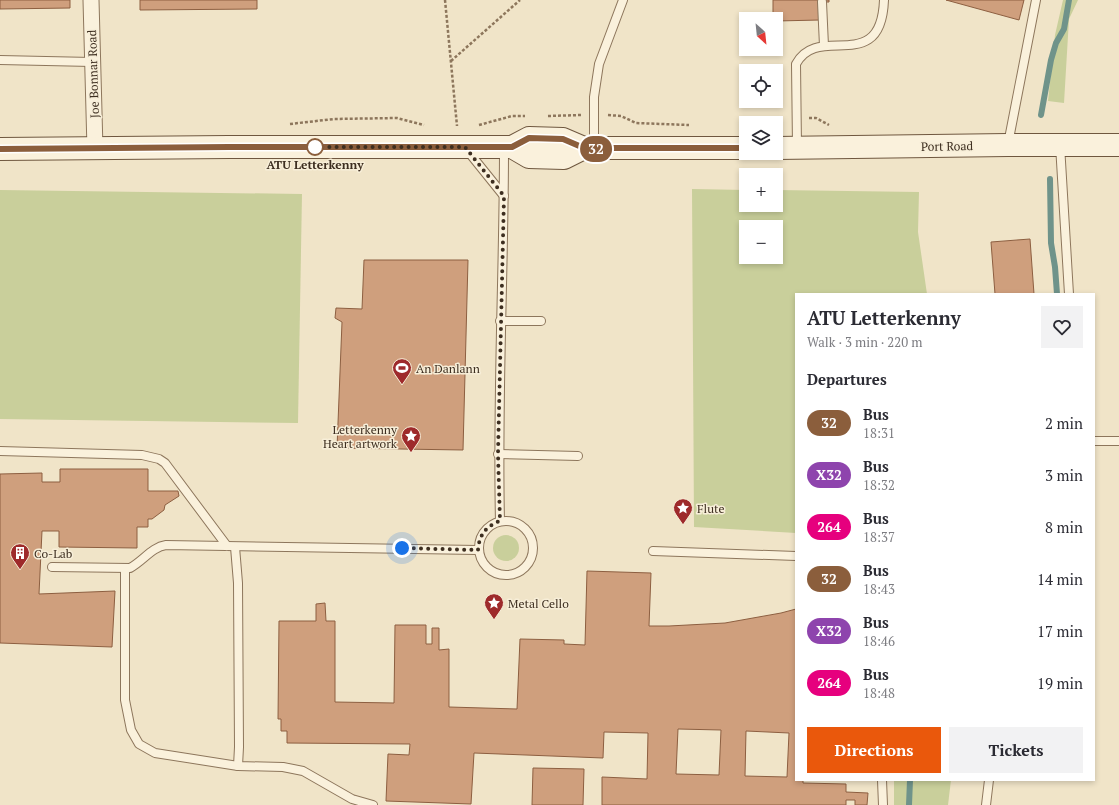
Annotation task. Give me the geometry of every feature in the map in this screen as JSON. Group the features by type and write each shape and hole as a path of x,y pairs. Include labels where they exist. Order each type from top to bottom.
{"main road":[{"path":"0,149 229,147 464,136 508,147 529,157 564,158 589,148 739,148"},
{"name":"Port Road","path":"783,148 1119,145"}],"street":[{"name":"Joe Bonnar Road","path":"92,0 92,62 95,149"}],"lane":[{"path":"589,148 599,64 623,0"},
{"path":"797,148 796,64 800,56 808,51 824,46 859,44 871,39 878,29 884,0"},
{"path":"1008,145 1036,0"},
{"path":"822,2 824,46"},
{"path":"0,60 92,62"},
{"path":"464,136 504,196"},
{"path":"1060,145 1069,293"},
{"path":"500,521 498,454 500,321 504,196 508,147"},
{"path":"500,321 541,321"},
{"path":"1095,441 1119,441"},
{"path":"0,451 142,455 159,459 165,463 231,546 238,584 238,766"},
{"path":"498,454 578,456"},
{"path":"500,521 520,524 529,534 532,541 533,551 527,566 514,574 507,575 495,573 483,563 478,550 483,533 487,528 500,521"},
{"path":"52,567 125,568 137,564 158,546 478,550"},
{"path":"653,552 795,556"},
{"path":"125,568 125,700 128,719 133,735 138,744 155,753 238,766 283,767 303,771 352,799 373,805"},
{"path":"882,781 882,805"},
{"path":"986,805 989,781"}],"path":[{"path":"445,0 457,126 464,136"},
{"path":"451,61 520,0"},
{"path":"476,126 512,116 526,116"},
{"path":"540,116 621,116 636,124 692,125"},
{"path":"288,125 334,119 397,118 430,126"},
{"path":"451,126 457,126"}],"green space":[{"path":"1063,0 1078,0 1069,19 1064,103 1048,101 1055,35"},
{"path":"692,189 739,190 739,212 783,212 783,190 919,192 918,232 927,293 795,293 795,533 694,527"},
{"path":"0,190 302,194 298,423 0,419"},
{"path":"506,535 515,539 519,548 515,557 506,561 497,557 493,548 497,539"},
{"path":"894,781 951,781 948,805 894,805"}],"building":[{"path":"0,0 70,0 70,8 0,9"},
{"path":"140,0 257,0 257,9 140,10"},
{"path":"773,0 829,0 829,2 820,2 820,20 783,21 783,12 773,12"},
{"path":"946,0 1024,0 1019,20"},
{"path":"1030,239 1034,293 995,293 991,242"},
{"name":"An Danlann","path":"364,260 468,260 463,450 337,448 342,322 335,318 336,308 362,309"},
{"name":"Co-Lab","path":"60,469 148,469 148,491 178,491 179,496 165,505 164,510 152,519 148,519 148,527 137,527 137,548 59,547 59,531 42,531 39,594 115,591 112,647 0,643 0,474 42,473 42,482 60,482"},
{"path":"587,571 651,573 649,626 725,623 795,609 795,781 803,781 803,783 846,784 846,792 868,793 867,805 855,805 855,800 846,800 846,805 602,805 602,777 647,779 648,733 604,732 603,758 474,753 471,804 386,801 388,754 409,755 410,744 287,743 287,731 281,731 281,719 278,719 279,621 316,621 316,604 325,603 326,621 335,621 335,702 394,703 395,625 426,625 426,644 432,644 432,628 439,628 439,650 449,649 449,707 517,709 520,639 564,640 564,644 585,645","holes":["678,729 721,730 719,775 676,774","746,731 789,733 787,777 745,776"]},
{"path":"533,768 584,769 583,805 532,805"}],"waterway":[{"path":"1041,115 1051,60 1056,43 1064,29 1069,0"},
{"path":"1050,179 1051,243 1057,293"},
{"path":"909,805 910,781"}],"bus line":[{"name":"32","path":"0,149 512,147 529,138 563,139 584,148 739,148"}],"place":[{"name":"ATU Letterkenny","path":"315,147"},
{"name":"An Danlann","path":"402,385"},
{"name":"Letterkenny Heart artwork","path":"411,453"},
{"name":"Flute","path":"683,525"},
{"name":"Co-Lab","path":"20,570"},
{"name":"Metal Cello","path":"494,620"}],"route":[{"path":"315,147 465,147 504,196 498,454 500,521 487,528 483,533 480,538 478,550 402,548"}]}
